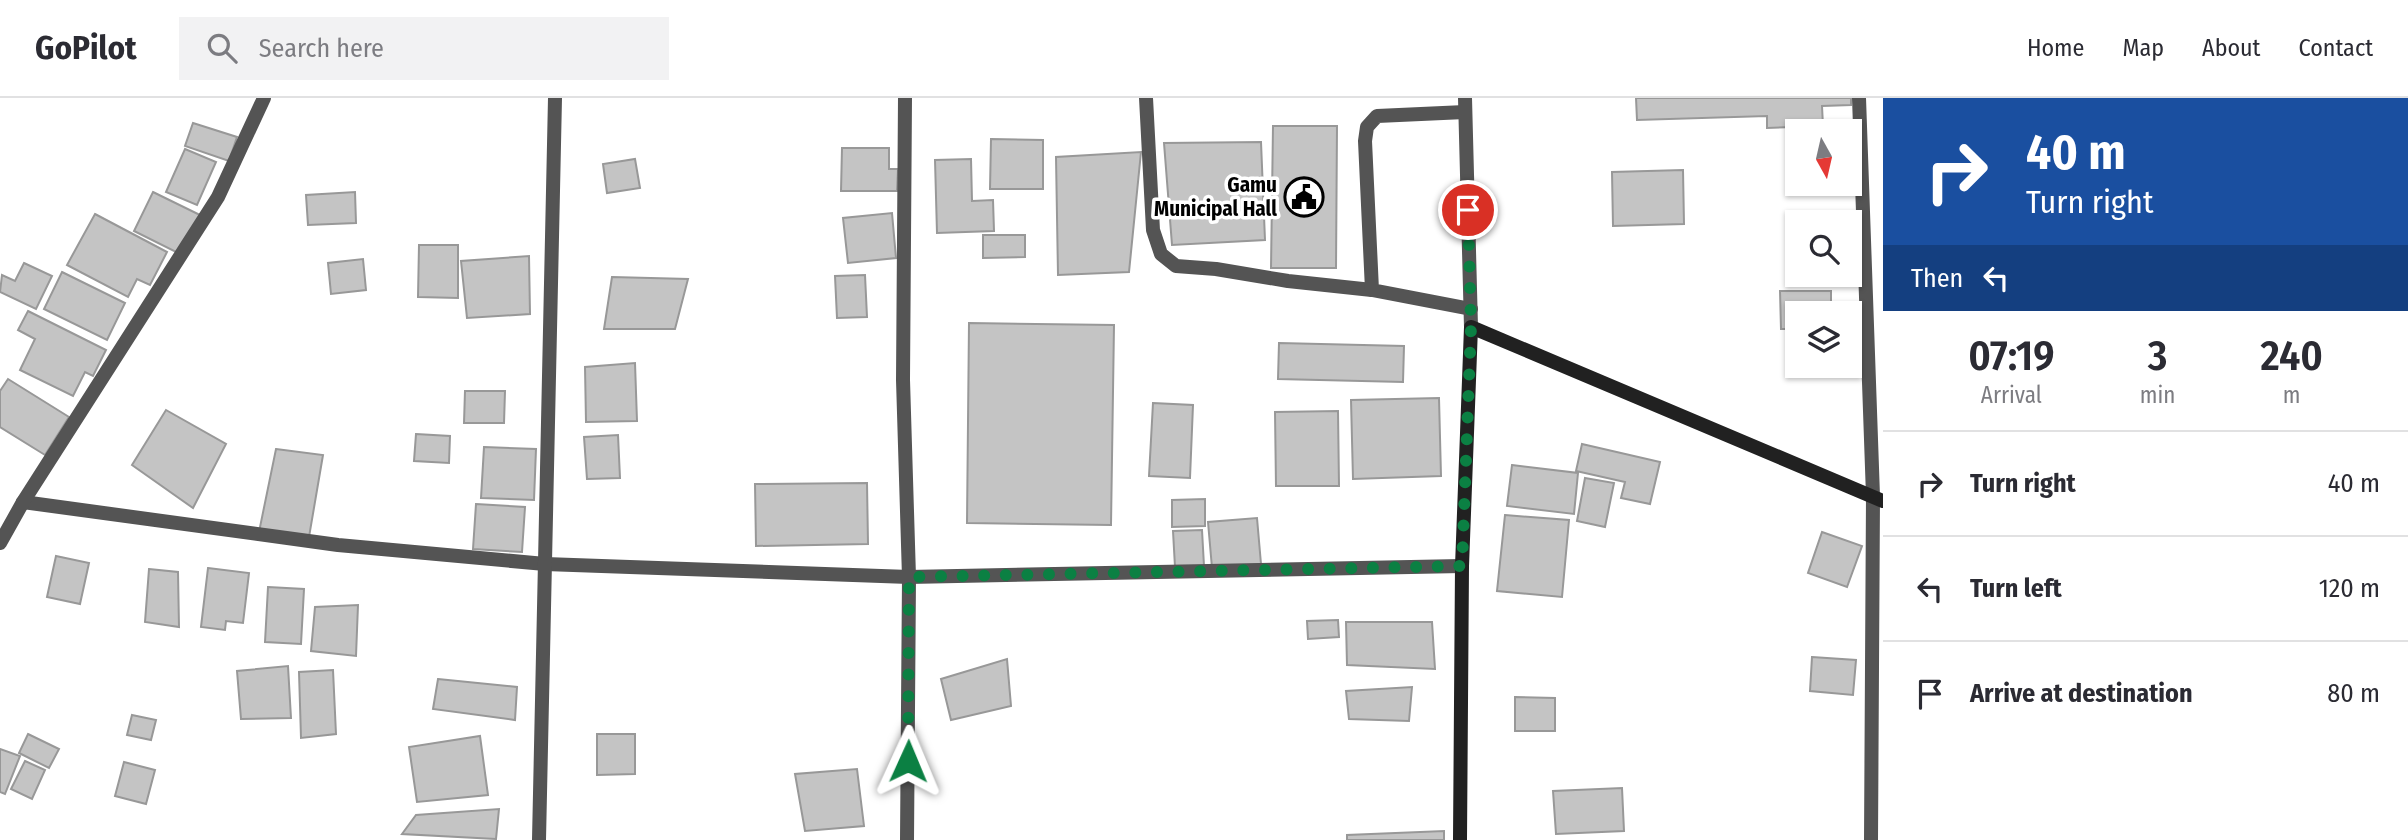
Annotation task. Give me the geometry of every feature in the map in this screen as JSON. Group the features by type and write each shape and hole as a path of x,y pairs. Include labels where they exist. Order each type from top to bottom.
{"street":[{"path":"0,543 23,502 218,197 264,98"},
{"path":"540,840 555,98"},
{"path":"905,98 903,380 909,577 907,840"},
{"path":"1146,98 1153,230 1161,254 1176,266 1372,289 1471,309"},
{"path":"1859,98 1878,499 1871,840"},
{"path":"1372,289 1365,141 1367,127 1377,116 1465,105 1471,327 1462,566 1460,840"},
{"path":"1471,327 1878,499"},
{"path":"23,502 338,545 545,564 909,577 1462,566"}],"building":[{"path":"1636,98 1851,98 1851,105 1822,106 1823,119 1785,119 1785,127 1767,128 1767,116 1637,120"},
{"path":"193,123 237,137 229,161 185,146"},
{"name":"Gamu Municipal Hall","path":"1273,126 1337,126 1336,268 1271,268"},
{"path":"991,139 1043,140 1043,189 990,189"},
{"path":"1261,142 1265,240 1172,245 1164,143"},
{"path":"842,148 889,148 889,169 898,169 897,191 841,191"},
{"path":"185,149 216,162 197,205 166,192"},
{"path":"1141,152 1129,272 1058,275 1056,157"},
{"path":"635,159 640,188 607,193 603,164"},
{"path":"971,159 972,201 993,200 994,231 937,233 935,160"},
{"path":"1683,170 1684,224 1613,226 1612,172"},
{"path":"153,192 200,215 180,254 134,231"},
{"path":"355,192 356,223 308,225 306,195"},
{"path":"892,213 896,258 848,263 843,218"},
{"path":"95,214 167,252 150,285 137,279 128,297 67,265"},
{"path":"983,235 1025,235 1025,257 983,258"},
{"path":"419,245 458,245 458,298 418,297"},
{"path":"529,256 530,314 467,318 461,261"},
{"path":"363,259 366,290 331,294 328,263"},
{"path":"24,263 52,276 36,309 0,292 2,275 15,281"},
{"path":"62,272 125,303 107,340 44,309"},
{"path":"865,275 867,317 837,318 835,276"},
{"path":"612,277 688,279 675,329 604,329"},
{"path":"1780,291 1831,291 1831,301 1785,301 1785,329 1781,329"},
{"path":"28,311 106,350 93,376 85,372 73,396 20,370 35,339 18,330"},
{"path":"969,323 1114,325 1111,525 967,523"},
{"path":"1279,343 1404,346 1403,382 1278,379"},
{"path":"635,363 637,421 586,422 585,367"},
{"path":"8,379 69,417 45,455 0,427 0,391"},
{"path":"465,391 505,391 504,423 464,423"},
{"path":"1439,398 1441,476 1353,479 1351,400"},
{"path":"1153,403 1193,405 1190,478 1149,476"},
{"path":"166,410 226,444 193,508 132,465"},
{"path":"1338,411 1339,486 1276,486 1275,412"},
{"path":"416,434 450,436 449,463 414,461"},
{"path":"618,435 620,478 587,479 584,437"},
{"path":"1582,444 1660,462 1650,504 1621,498 1625,482 1576,471"},
{"path":"484,447 536,449 534,500 481,498"},
{"path":"276,449 323,455 309,537 259,532"},
{"path":"1512,465 1578,473 1574,514 1507,506"},
{"path":"1585,478 1614,483 1605,527 1577,521"},
{"path":"867,483 868,544 756,546 755,484"},
{"path":"1205,499 1205,526 1172,527 1172,500"},
{"path":"476,504 525,507 522,552 473,549"},
{"path":"1505,515 1569,520 1562,597 1497,591"},
{"path":"1257,518 1261,564 1212,568 1208,522"},
{"path":"1202,530 1204,566 1175,567 1173,531"},
{"path":"1822,532 1862,546 1847,587 1808,573"},
{"path":"56,556 89,563 80,604 47,597"},
{"path":"208,568 249,573 243,623 226,621 225,630 201,627"},
{"path":"149,569 178,572 179,627 145,622"},
{"path":"268,587 304,589 301,644 265,642"},
{"path":"358,605 356,656 311,651 315,607"},
{"path":"1338,620 1339,637 1308,639 1307,621"},
{"path":"1346,622 1432,622 1435,669 1347,665"},
{"path":"1812,657 1856,660 1853,695 1810,691"},
{"path":"1007,659 1011,706 951,720 941,679"},
{"path":"288,666 291,718 241,719 237,671"},
{"path":"333,670 336,734 301,738 299,672"},
{"path":"438,679 517,687 515,720 433,709"},
{"path":"1412,687 1409,721 1349,719 1346,691"},
{"path":"1515,697 1555,698 1555,731 1515,731"},
{"path":"132,715 156,720 151,740 127,735"},
{"path":"28,734 59,749 49,768 19,753"},
{"path":"597,734 635,734 635,774 597,775"},
{"path":"480,736 488,795 417,802 409,747"},
{"path":"0,749 20,756 5,794 0,792"},
{"path":"25,761 45,770 32,799 11,789"},
{"path":"124,762 155,770 146,804 115,796"},
{"path":"857,769 864,826 805,831 795,774"},
{"path":"1622,788 1624,831 1556,834 1553,791"},
{"path":"499,809 496,839 402,834 416,815"},
{"path":"1444,831 1444,840 1347,840 1347,835"}],"place":[{"name":"Gamu Municipal Hall","path":"1304,197"}],"route":[{"path":"908,761 909,577 1462,566 1471,327 1468,210"}]}
